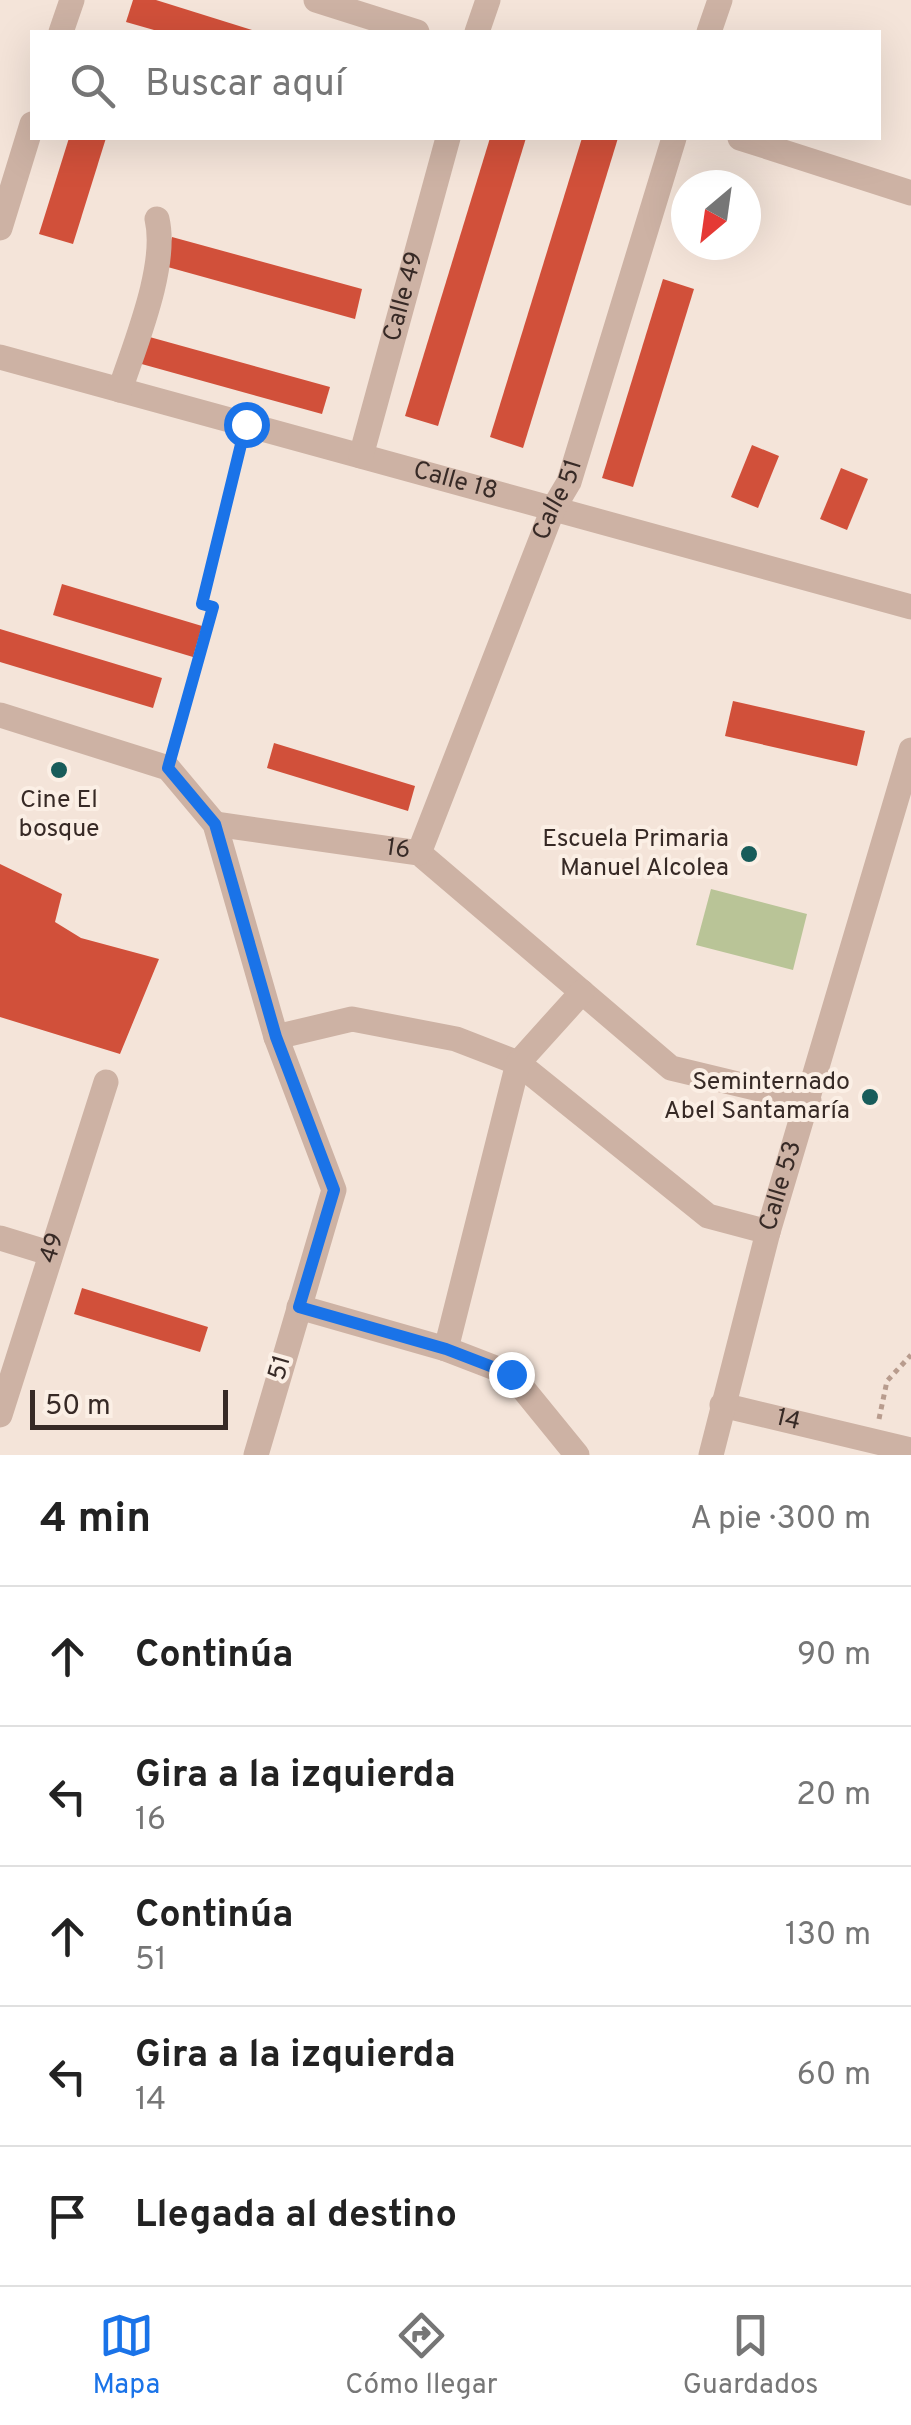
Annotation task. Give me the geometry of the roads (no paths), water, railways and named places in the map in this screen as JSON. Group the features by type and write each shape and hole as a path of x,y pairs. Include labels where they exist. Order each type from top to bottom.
{"street":[{"path":"62,30 72,0"},
{"path":"316,0 410,30"},
{"path":"478,30 488,0"},
{"path":"710,30 720,0"},
{"path":"0,228 30,130"},
{"name":"Calle 49","path":"361,456 447,140"},
{"name":"Calle 51","path":"420,853 553,509 569,482 673,140"},
{"path":"746,140 911,193"},
{"path":"120,390 147,304 160,232 157,219"},
{"name":"Calle 18","path":"0,357 911,607"},
{"path":"0,716 168,768 215,824"},
{"name":"Calle 53","path":"711,1455 768,1232 911,750"},
{"name":"16","path":"215,824 420,853 671,1068 809,1102"},
{"name":"51","path":"215,824 276,1037 334,1190 256,1455"},
{"path":"446,1349 518,1064 582,992"},
{"path":"276,1037 352,1019 456,1039 518,1064 708,1216 768,1232"},
{"name":"49","path":"0,1415 106,1082"},
{"path":"0,1238 49,1254"},
{"path":"299,1307 446,1349 511,1374 577,1455"},
{"name":"14","path":"722,1405 911,1450"}],"place":[{"name":"Cine El bosque","path":"59,770"},
{"name":"Escuela Primaria Manuel Alcolea","path":"749,854"},
{"name":"Seminternado Abel Santamaría","path":"870,1097"}]}
